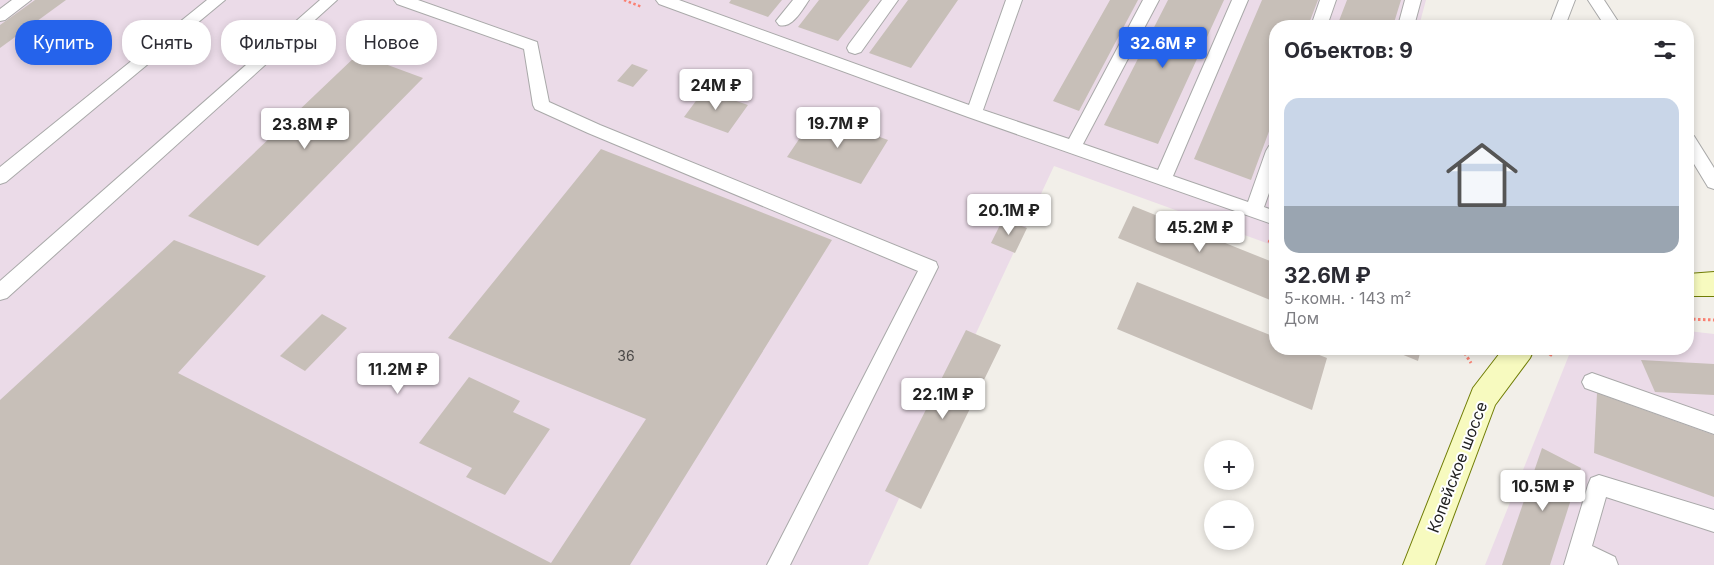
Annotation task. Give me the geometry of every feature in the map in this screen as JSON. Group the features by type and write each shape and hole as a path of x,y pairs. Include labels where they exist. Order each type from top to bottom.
{"street":[{"path":"1694,285 1714,284"},
{"name":"Копейское шоссе","path":"1419,565 1483,398 1515,355"}],"lane":[{"path":"0,16 23,0"},
{"path":"0,177 217,0"},
{"path":"0,292 330,0"},
{"path":"402,0 531,46 541,105 594,129 929,266 778,565"},
{"path":"664,0 1269,216"},
{"path":"784,21 801,0"},
{"path":"855,48 890,0"},
{"path":"974,112 1014,0"},
{"path":"1073,147 1151,0"},
{"path":"1163,179 1240,0"},
{"path":"1321,20 1328,0"},
{"path":"1408,20 1413,0"},
{"path":"1559,20 1567,0"},
{"path":"1596,0 1609,20"},
{"path":"1694,150 1714,182"},
{"path":"1254,211 1269,168"},
{"path":"1592,382 1714,425"},
{"path":"1607,565 1577,558 1599,485 1714,521"}],"path":[{"path":"1694,319 1714,320"}],"shaded area":[{"path":"0,0 1426,0 1421,20 1269,20 1269,244 1054,166 868,565 0,565"},
{"path":"1694,332 1714,334 1714,565 1485,565 1569,355 1694,355"}],"building":[{"path":"35,0 66,0 38,20 15,20 15,37 0,48 0,25"},
{"path":"731,0 782,0 768,17 729,3"},
{"path":"819,0 870,0 838,41 798,27"},
{"path":"908,0 958,0 911,68 869,53"},
{"path":"1110,0 1138,0 1079,111 1053,101"},
{"path":"1168,0 1224,0 1158,144 1104,125"},
{"path":"1262,0 1318,0 1310,20 1269,20 1269,131 1251,180 1194,159"},
{"path":"1347,0 1401,0 1395,20 1339,20"},
{"path":"632,64 648,70 633,87 617,81"},
{"path":"346,65 388,65 423,78 258,246 188,216"},
{"path":"704,90 748,105 728,133 684,117"},
{"path":"816,114 888,140 861,184 787,157"},
{"path":"601,149 832,240 630,565 0,565 0,400 174,240 266,276 178,373 551,563 646,419 448,338"},
{"path":"1133,206 1269,261 1269,300 1118,238"},
{"path":"1003,219 1027,228 1015,253 991,243"},
{"path":"1137,282 1269,335 1269,355 1319,355 1327,358 1312,410 1117,329"},
{"path":"322,314 347,328 305,371 280,356"},
{"path":"966,330 1001,345 921,509 885,491"},
{"path":"1404,355 1420,355 1418,361"},
{"path":"1641,360 1714,364 1714,395 1655,392"},
{"path":"469,377 520,401 513,412 550,429 505,495 466,477 472,468 419,443"},
{"path":"1597,393 1714,435 1714,497 1594,453"},
{"path":"1542,448 1581,468 1550,565 1502,565"}]}
